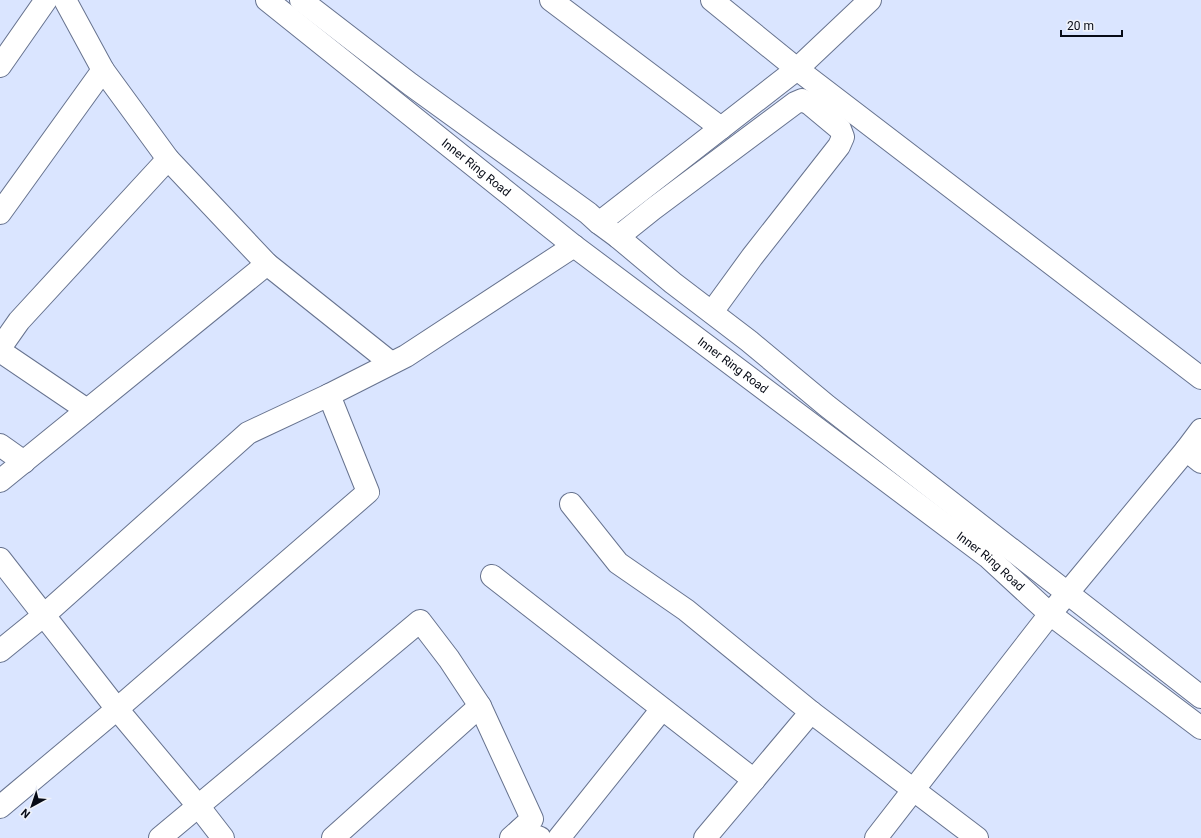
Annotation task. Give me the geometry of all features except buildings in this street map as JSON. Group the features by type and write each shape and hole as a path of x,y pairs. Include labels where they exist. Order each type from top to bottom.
{"main road":[{"path":"0,66 46,0"},
{"path":"65,0 103,70 168,159 267,264 391,363"},
{"name":"Inner Ring Road","path":"267,0 574,246 988,557 1050,614 1201,728"},
{"name":"Inner Ring Road","path":"301,0 410,84 588,213 674,283 749,341 827,406 1201,697"},
{"path":"551,0 721,128"},
{"path":"712,0 797,69 1201,378"},
{"path":"599,223 797,69 870,0"},
{"path":"0,213 103,70"},
{"path":"618,237 794,103 802,100 810,104 840,129 843,137 839,146 752,257 712,312"},
{"path":"87,410 0,349 19,321 168,159"},
{"path":"0,651 43,616 248,433 329,395 406,356 574,246"},
{"path":"0,481 267,264"},
{"path":"0,807 368,492 329,395"},
{"path":"876,838 1050,614 1193,456 1201,430"},
{"path":"0,444 24,462"},
{"path":"570,504 618,563 686,610 811,712 977,838"},
{"path":"0,559 116,709 199,807 223,838"},
{"path":"492,576 754,780"},
{"path":"160,838 420,621 450,660 480,706 532,819 516,834"},
{"path":"333,838 480,706"},
{"path":"559,838 662,709"},
{"path":"705,838 811,712"},
{"path":"516,834 540,838"}]}
